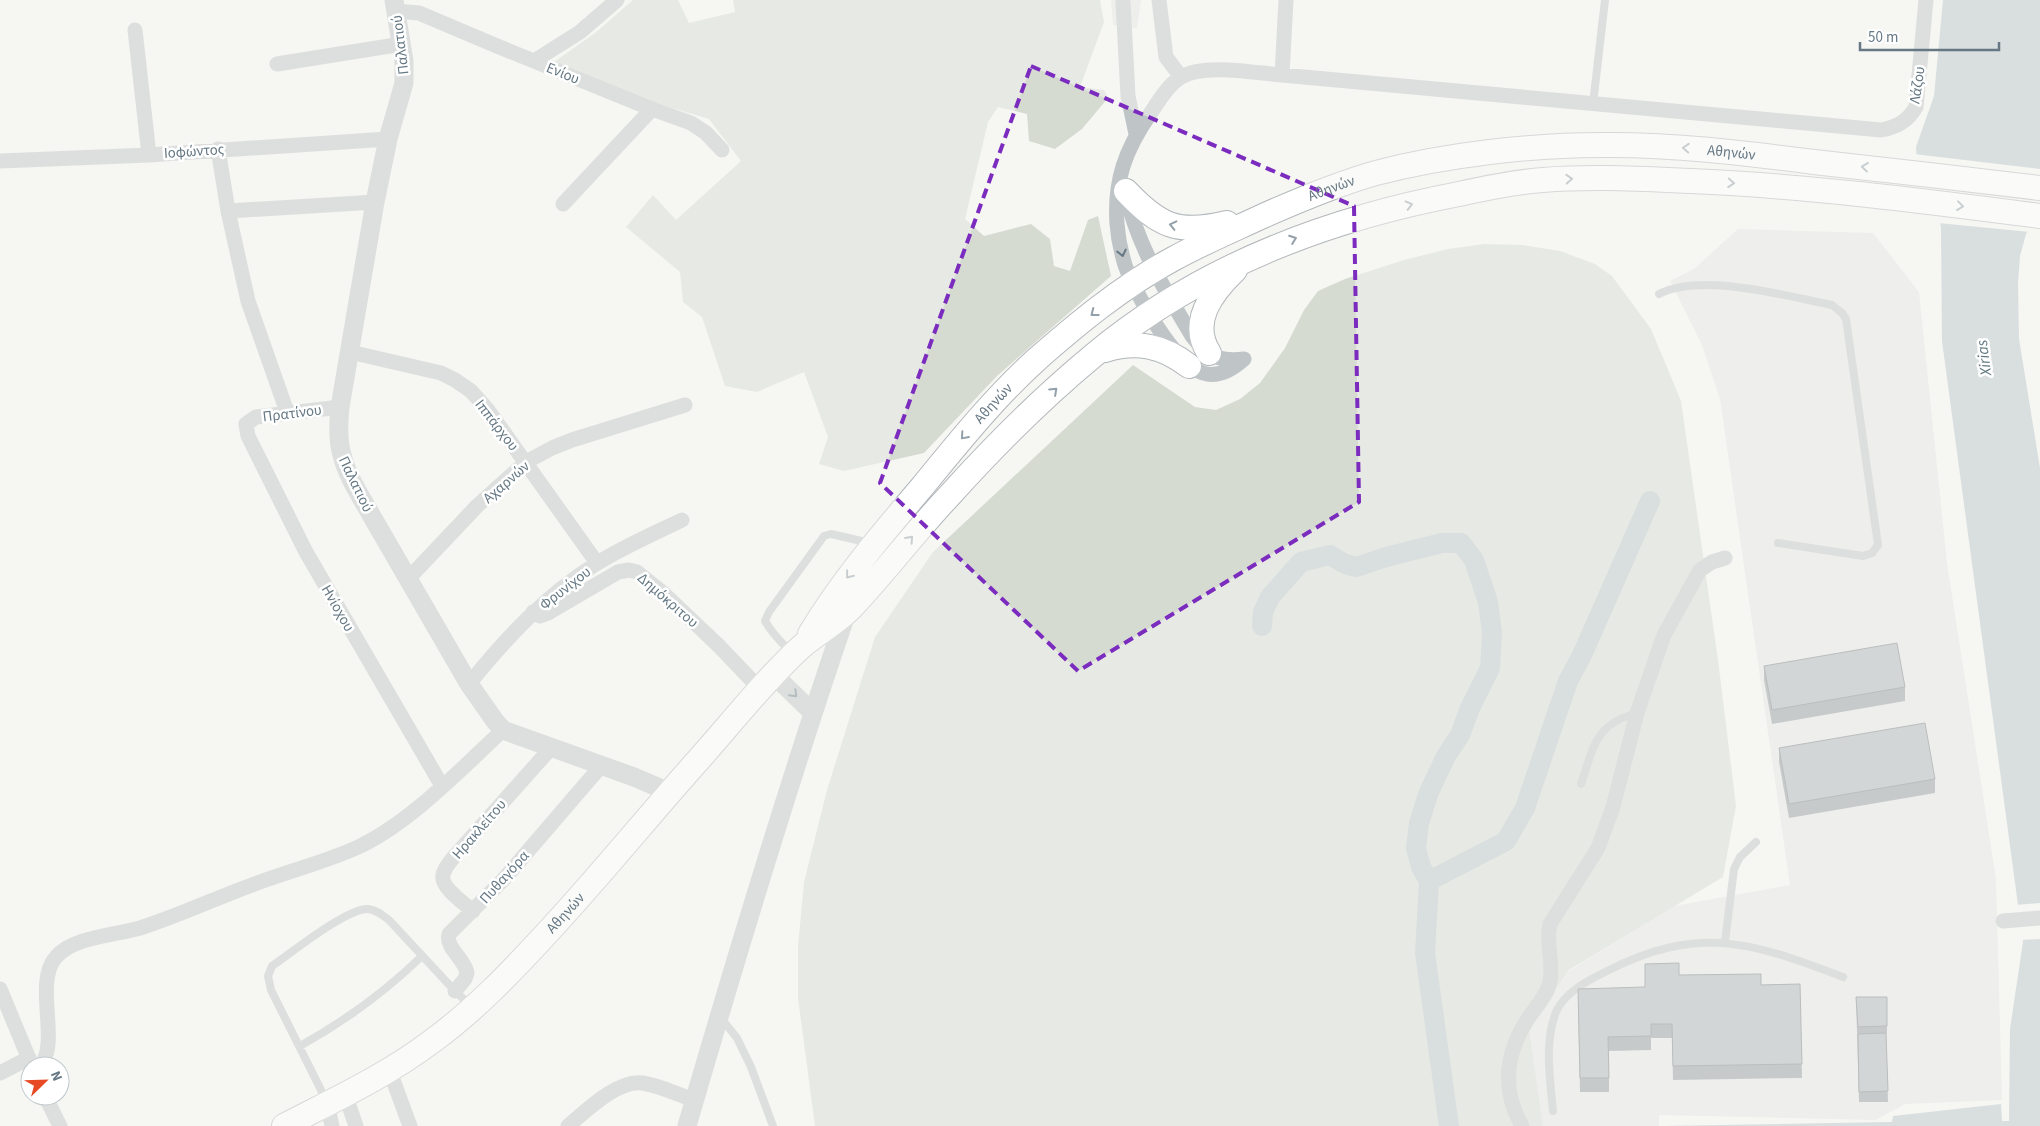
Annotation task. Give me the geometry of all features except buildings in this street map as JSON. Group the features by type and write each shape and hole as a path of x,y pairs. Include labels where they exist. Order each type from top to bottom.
{"main road":[{"name":"Αθηνών","path":"839,606 874,544 965,435 1002,393 1071,331 1133,284 1156,269 1210,240 1294,202 1380,172 1433,161 1541,148 1600,145 1646,146 1723,151 2040,188"},
{"name":"Αθηνών","path":"284,1126 335,1108 432,1041 511,972 594,883 669,792 768,682 839,606 1019,424 1097,353 1150,314 1212,276 1256,254 1338,224 1416,202 1538,180 1623,178 1719,182 1912,199 2040,216"},
{"path":"1123,180 1142,208 1156,219 1168,225 1191,228 1256,220"},
{"path":"1209,353 1202,340 1200,330 1204,313 1219,287 1238,267 1256,254"},
{"path":"1097,353 1131,344 1148,345 1164,350 1189,366"}],"street":[{"path":"534,61 580,32 617,0"},
{"path":"1159,0 1166,57 1181,77"},
{"path":"1282,75 1286,0"},
{"name":"Λάζου","path":"1593,104 1881,130 1890,128 1910,117 1916,107 1926,0"},
{"path":"1124,1 1128,96 1136,134"},
{"name":"Ενίου","path":"395,5 420,13 652,109 691,123 706,133 722,150"},
{"name":"Παλατιού","path":"395,5 404,61 404,83 388,139 374,202 340,407 339,444 347,472 469,684 495,721 504,730 669,792"},
{"path":"134,30 149,155"},
{"path":"277,64 402,44"},
{"path":"1123,180 1130,212 1141,243 1192,336 1209,353 1219,359 1231,361 1244,359 1228,371 1216,374 1203,374 1189,366 1163,336 1133,284 1125,265 1117,224 1123,180 1136,134 1162,97 1181,77 1210,70 1593,104"},
{"path":"563,204 652,109"},
{"name":"Ιοφώντος","path":"0,161 149,155 388,139"},
{"path":"218,149 228,211 251,311 287,412"},
{"path":"228,211 374,202"},
{"name":"Ιππάρχου","path":"350,352 441,373 471,391 488,410 526,462 597,564"},
{"name":"Αχαρνών","path":"408,579 477,506 526,462 572,440 686,405"},
{"name":"Πρατίνου","path":"246,424 250,420 262,415 340,407"},
{"name":"Ηνίοχου","path":"246,424 251,444 294,530 442,786"},
{"name":"Φρυνίχου","path":"469,684 533,612 562,588 597,564 682,520"},
{"path":"1522,1126 1509,1092 1512,1052 1521,1029 1550,983 1552,964 1548,934 1550,924 1598,848 1613,808 1637,713 1664,635 1700,570 1707,564 1725,558"},
{"name":"Δημόκριτου","path":"533,612 540,616 548,613 618,572 624,570 637,572 662,592 719,646 768,682"},
{"path":"687,1126 813,713 839,606"},
{"path":"768,682 813,713"},
{"path":"46,1056 48,1051 46,1006 49,974 56,956 65,949 82,942 140,928 262,881 322,862 359,847 396,824 442,786 504,730"},
{"name":"Ηρακλείτου","path":"473,910 444,884 442,878 444,872 453,858 551,748"},
{"name":"Πυθαγόρα","path":"455,991 465,979 467,972 448,938 449,934 503,880 601,766"},
{"path":"2003,921 2040,918"},
{"path":"0,989 31,1056"},
{"path":"0,1073 20,1067"},
{"path":"389,1069 410,1126"},
{"path":"568,1126 614,1090 628,1084 641,1083 695,1100"},
{"path":"51,1106 60,1126"},
{"path":"335,1108 356,1126"}],"lane":[{"path":"1593,104 1605,0"},
{"path":"1659,294 1670,288 1728,286 1832,306 1842,313 1846,319 1878,545 1872,552 1863,556 1778,543"},
{"path":"798,651 774,636 765,621 774,604 824,536 831,534 874,544"},
{"path":"1581,784 1593,747 1602,730 1623,717 1637,713"},
{"path":"1725,942 1734,869 1740,857 1756,842"},
{"path":"335,1108 271,990 268,976 272,966 337,921 360,910 368,909 378,912 388,920 472,1007"},
{"path":"1553,1110 1550,1072 1551,1031 1557,1010 1568,996 1593,978 1615,967 1657,950 1697,943 1725,942 1746,945 1786,956 1843,978"},
{"path":"300,1046 326,1032 374,999 422,956"},
{"path":"719,1016 737,1038 752,1067 773,1126"}],"highlighted area":[{"path":"1031,66 1354,206 1359,502 1078,671 880,483"}],"shaded area":[{"path":"633,0 678,0 689,23 735,12 733,0 1100,0 1104,22 1080,87 1104,90 1108,98 1082,129 1055,149 1029,141 1027,114 998,107 988,122 965,219 984,236 1031,224 1050,239 1054,266 1070,271 1088,220 1098,216 1111,276 997,376 924,453 844,471 819,464 828,437 804,372 757,392 725,386 702,317 683,302 680,272 626,227 653,195 676,220 741,161 709,119 645,100 554,62 595,33"},
{"path":"1111,0 1141,0 1137,28 1113,25"},
{"path":"1738,229 1873,233 1919,292 1947,563 1996,879 2002,1100 1905,1104 1876,1120 1659,1115 1659,1126 1543,1126 1525,1035 1569,971 1674,906 1790,885 1720,399 1702,345 1670,281 1694,269"},
{"path":"1484,244 1522,245 1560,251 1595,264 1612,276 1651,329 1681,401 1718,660 1736,806 1723,877 1569,970 1529,1030 1543,1126 815,1126 798,998 798,946 804,882 827,790 875,637 933,552 1133,365 1195,407 1216,410 1240,399 1260,383 1285,348 1304,310 1318,291 1345,279 1404,260 1448,249"}],"water":[{"name":"Xirias","path":"1943,0 2040,0 2040,210 2026,234 2020,256 2018,283 2019,339 2040,468 2040,1126 1663,1126 1892,1122 1893,1116 2001,1104 2002,1121 2009,1121 2010,1029 2023,942 1942,341 1941,228 1938,212 1917,162 1916,147 1934,96"}],"pier":[{"path":"1914,154 2040,169 2040,215 2030,232 1938,223 1936,213 1915,163"},
{"path":"2040,903 2040,939 2020,940 2015,905"}],"waterway":[{"path":"1449,1126 1425,953 1429,881 1506,841 1525,808 1568,681 1582,655 1650,501"},
{"path":"1262,626 1263,612 1270,597 1301,562 1330,555 1345,564 1356,567 1386,557 1442,543 1461,543 1474,560 1488,602 1492,633 1490,668 1470,708 1460,735 1446,756 1429,792 1419,823 1416,848 1421,867 1429,881"}]}
